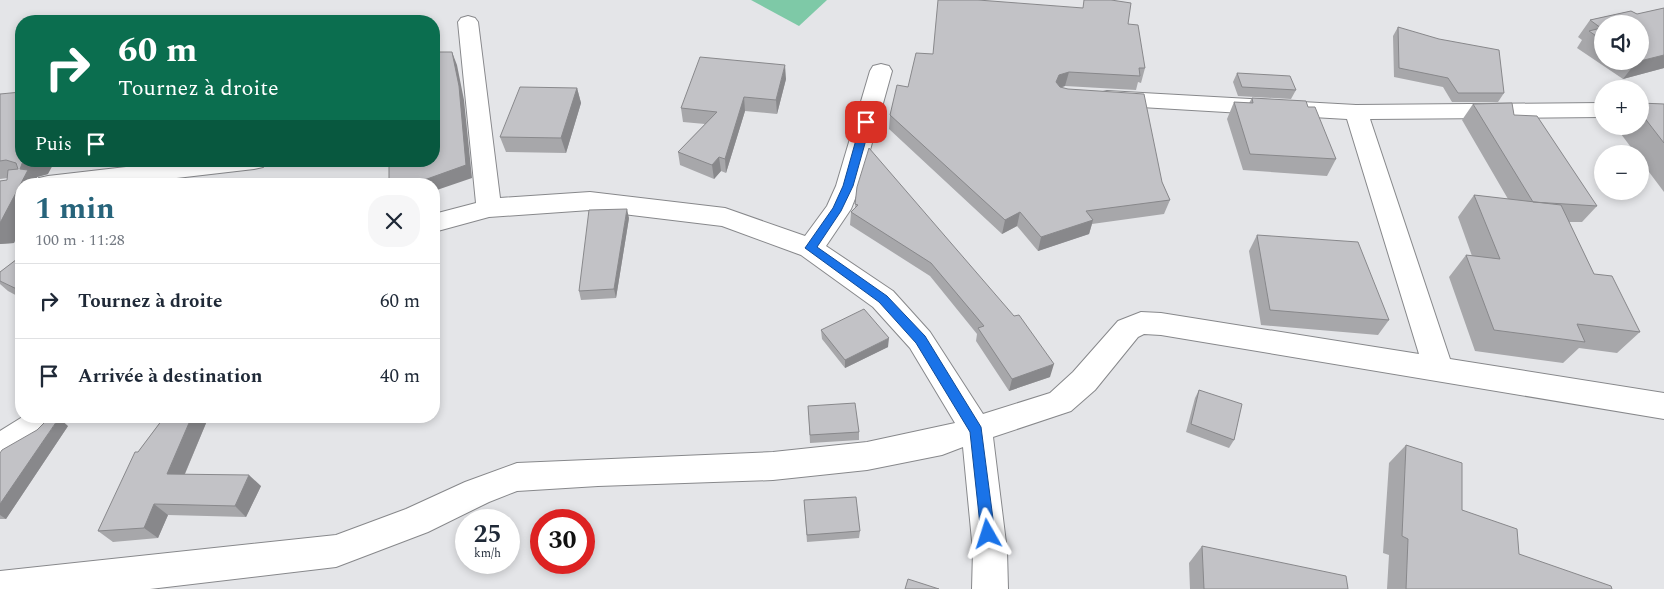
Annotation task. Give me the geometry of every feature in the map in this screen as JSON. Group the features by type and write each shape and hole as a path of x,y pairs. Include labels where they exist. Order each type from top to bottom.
{"street":[{"path":"468,22 489,208"},
{"path":"810,248 838,209 848,186 881,71"},
{"path":"1085,96 1356,112 1594,110"},
{"path":"1356,112 1438,368"},
{"path":"102,178 200,167"},
{"path":"440,221 489,208 590,201 725,217 810,248 883,299 920,340 976,431 990,551 990,589"},
{"path":"14,587 336,551 416,521 477,492 517,477 598,472 773,466 866,456 942,441 1060,402 1084,381 1128,329 1141,323 1162,324 1664,406"},
{"path":"0,448 39,423"}],"green space":[{"path":"751,0 827,0 799,26"}],"building":[{"path":"938,0 978,0 1083,8 1084,0 1111,0 1131,3 1128,24 1138,25 1145,68 1139,68 1140,76 1069,72 1059,75 1056,82 1060,87 1068,89 1144,94 1162,182 1170,200 1086,211 1093,220 1041,237 1020,212 1005,220 890,115 897,85 908,87 916,53 933,54"},
{"path":"1664,8 1664,55 1649,59 1649,15 1613,15 1631,11 1637,14"},
{"path":"1398,27 1439,39 1499,50 1504,93 1458,93 1448,78 1399,68"},
{"path":"440,52 452,52 459,86 466,165 430,178 389,178 389,167 440,167"},
{"path":"700,57 785,65 776,100 744,97 725,159 719,157 712,165 678,152 717,112 681,108"},
{"path":"1237,73 1290,76 1296,90 1242,87"},
{"path":"520,87 577,88 561,138 500,137"},
{"path":"15,93 15,163 6,160 0,161 0,94"},
{"path":"1252,98 1306,101 1308,107 1315,107 1336,159 1250,154 1234,102 1253,103"},
{"path":"1512,103 1514,115 1537,116 1597,206 1533,202 1473,104"},
{"path":"1649,103 1664,104 1664,143 1649,124"},
{"path":"869,148 1014,316 1019,315 1054,364 1012,379 978,328 984,326 931,263 851,212 858,205 855,204 857,187"},
{"path":"17,167 21,167 20,169 28,170 24,178 15,178 15,195 0,223 0,181 7,180 8,170 18,169"},
{"path":"1474,195 1561,205 1594,274 1612,276 1640,332 1577,324 1585,342 1494,330 1466,255 1500,259"},
{"path":"627,209 614,289 579,291 589,210"},
{"path":"1257,235 1358,242 1389,320 1270,310"},
{"path":"15,261 15,288 0,281 0,272"},
{"path":"864,309 889,338 845,360 821,330"},
{"path":"1199,390 1242,404 1234,440 1191,424"},
{"path":"855,403 859,432 810,435 808,406"},
{"path":"44,423 56,423 0,504 0,453 37,430"},
{"path":"160,423 189,423 167,474 249,475 235,506 154,504 144,528 98,531 135,452 138,452"},
{"path":"1406,445 1462,463 1462,510 1517,529 1519,554 1611,586 1612,589 1406,589 1408,539 1402,536"},
{"path":"856,497 860,531 807,535 804,500"},
{"path":"1202,546 1346,576 1348,589 1204,589"},
{"path":"908,579 939,589 905,589"}],"route":[{"path":"866,122 848,186 838,209 810,248 883,299 920,340 976,431 988,534"}]}
